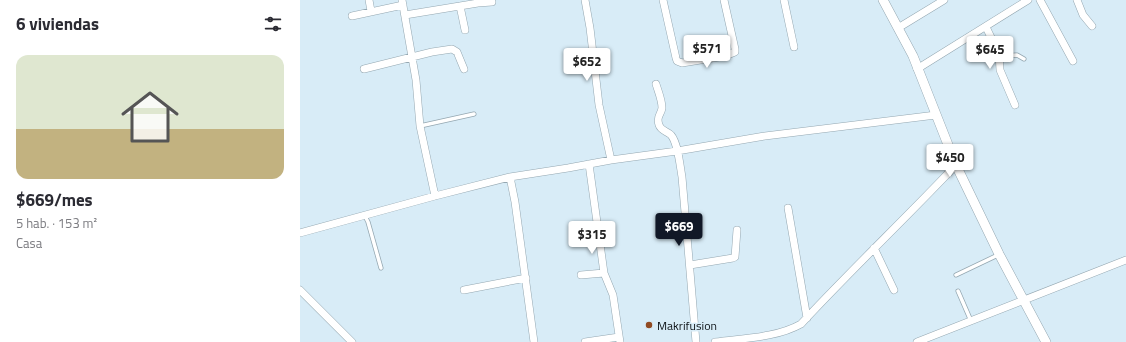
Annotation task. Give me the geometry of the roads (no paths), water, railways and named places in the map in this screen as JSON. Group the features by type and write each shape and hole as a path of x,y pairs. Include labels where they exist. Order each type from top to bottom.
{"street":[{"path":"369,0 371,11"},
{"path":"586,0 599,105 611,160"},
{"path":"663,0 676,58 677,61 682,63 725,56 735,52 724,0"},
{"path":"784,0 794,47"},
{"path":"883,0 913,56 956,166 1023,301 1046,342"},
{"path":"898,28 944,0"},
{"path":"917,69 1028,0"},
{"path":"1040,0 1073,61"},
{"path":"1077,0 1083,15 1092,26"},
{"path":"405,15 492,2"},
{"path":"352,16 402,3 412,57 420,126 435,196"},
{"path":"460,6 466,30"},
{"path":"986,27 999,56 1000,70 1015,105"},
{"path":"364,69 452,49 458,52 464,69"},
{"path":"656,84 662,106 658,116 659,125 661,129 670,135 677,151 682,177 696,342"},
{"path":"300,233 510,177 765,136 936,115"},
{"path":"585,342 620,339 613,294 604,273 589,164"},
{"path":"715,342 790,331 801,324 956,166"},
{"path":"510,177 516,202 534,342"},
{"path":"788,208 807,318"},
{"path":"690,265 735,257 737,230"},
{"path":"874,248 894,290"},
{"path":"917,342 1126,260"},
{"path":"581,275 604,273"},
{"path":"464,290 526,278"},
{"path":"300,290 352,342"}],"lane":[{"path":"999,56 1017,55 1024,59"},
{"path":"420,126 474,114"},
{"path":"365,215 381,268"},
{"path":"956,274 999,254"},
{"path":"958,291 971,321"}],"place":[{"name":"Makrifusion","path":"649,325"}]}
